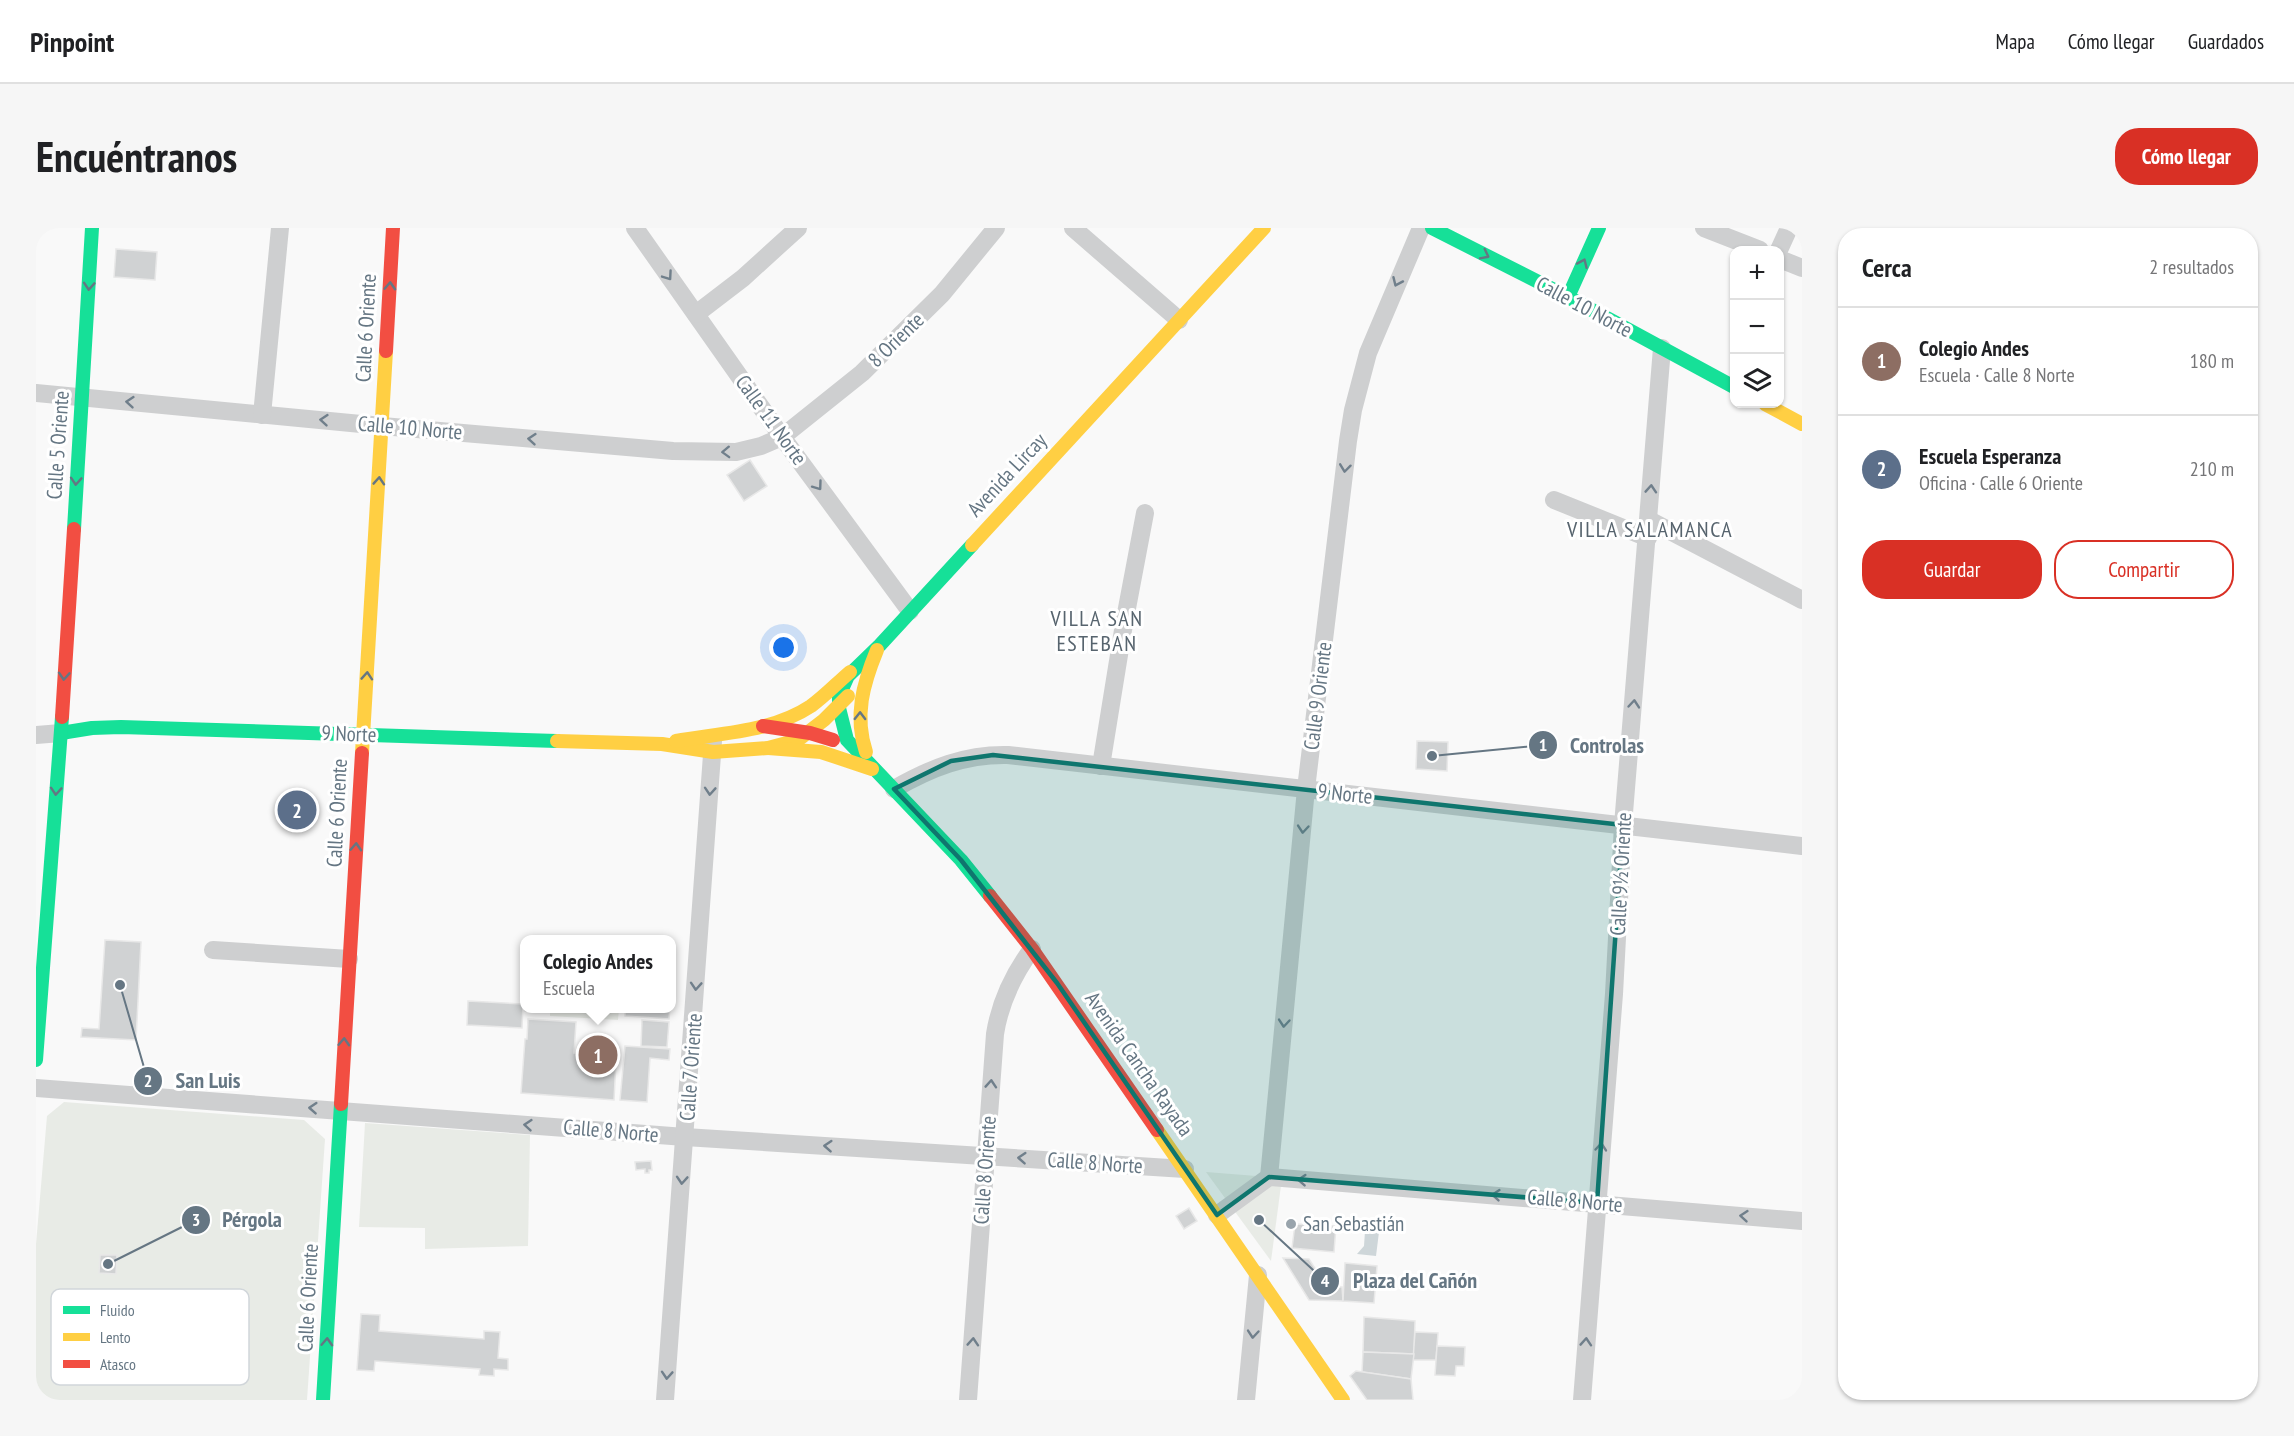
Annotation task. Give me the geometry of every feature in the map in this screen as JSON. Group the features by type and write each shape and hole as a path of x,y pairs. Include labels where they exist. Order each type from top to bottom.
{"main road":[{"name":"Calle 5 Oriente","path":"36,1060 61,733 92,228"},
{"name":"Calle 6 Oriente","path":"323,1400 393,228"},
{"name":"Avenida Lircay","path":"763,726 792,717 811,706 880,645 1264,228"},
{"name":"Calle 10 Norte","path":"1432,228 1568,297 1730,385"},
{"path":"1568,297 1599,228"},
{"path":"1773,408 1802,423"},
{"name":"Avenida Cancha Rayada","path":"876,771 869,760 860,733 859,716 866,676 880,645"},
{"name":"Avenida Cancha Rayada","path":"850,672 843,681 838,706 847,740 961,860 1032,949 1343,1400"},
{"path":"768,748 792,742 810,733 866,676"},
{"path":"763,726 810,733 856,750"},
{"name":"9 Norte","path":"662,744 763,726"},
{"name":"9 Norte","path":"61,733 92,728 121,727 662,744 712,752 768,748"},
{"path":"768,748 821,752 876,771"}],"street":[{"path":"262,415 280,228"},
{"name":"Calle 11 Norte","path":"634,228 782,437 910,611"},
{"path":"696,314 758,265 798,228"},
{"name":"8 Oriente","path":"782,437 862,373 917,321 996,228"},
{"path":"1073,228 1179,320"},
{"name":"Calle 9 Oriente","path":"1269,1177 1306,789 1353,410 1360,379 1377,328 1421,228"},
{"path":"1704,228 1750,246"},
{"path":"1781,246 1789,228"},
{"path":"1784,261 1802,268"},
{"name":"Calle 9½ Oriente","path":"1582,1400 1614,994 1623,825 1662,348"},
{"name":"Calle 10 Norte","path":"36,393 382,426 702,452 749,449 782,437"},
{"path":"1554,500 1648,529 1802,600"},
{"path":"1101,766 1124,624 1146,513"},
{"name":"9 Norte","path":"36,735 61,733"},
{"name":"Calle 7 Oriente","path":"665,1400 714,733"},
{"name":"9 Norte","path":"894,789 945,764 977,755 1008,755 1802,846"},
{"name":"Calle 8 Oriente","path":"968,1400 998,1018 1009,987 1032,949"},
{"path":"213,950 349,959"},
{"name":"Calle 8 Norte","path":"36,1088 686,1137 1185,1169"},
{"path":"1217,1215 1269,1177"},
{"name":"Calle 8 Norte","path":"1269,1177 1802,1221"},
{"path":"1246,1400 1258,1275"}],"highlighted area":[{"path":"993,755 1623,825 1597,1203 1269,1177 1217,1215 1057,983 961,860 894,789 951,761"}],"shaded area":[{"path":"550,1013 619,1013 618,1020 550,1016"},
{"path":"64,1102 304,1120 325,1139 307,1400 36,1400 36,1244 47,1116"},
{"path":"365,1123 530,1135 528,1246 425,1249 425,1228 359,1227"},
{"path":"1206,1172 1282,1178 1271,1261"},
{"path":"1365,1231 1379,1232 1376,1256 1357,1254 1364,1246"}],"building":[{"path":"116,249 157,252 155,280 114,277"},
{"path":"750,460 767,486 744,501 727,475"},
{"path":"1417,741 1448,742 1447,771 1416,769"},
{"path":"105,940 141,942 136,1040 81,1037 82,1028 99,1029"},
{"path":"468,1001 520,1004 520,1013 523,1013 522,1028 467,1025"},
{"path":"625,1013 670,1013 669,1019 625,1016"},
{"path":"528,1019 576,1022 574,1053 602,1055 602,1060 616,1061 614,1100 521,1093"},
{"path":"642,1020 669,1022 667,1047 641,1046"},
{"path":"625,1046 670,1049 669,1060 650,1058 647,1102 620,1100"},
{"path":"651,1161 652,1170 649,1170 649,1173 645,1173 645,1169 636,1170 635,1162"},
{"path":"1189,1208 1197,1221 1184,1229 1176,1216"},
{"path":"1295,1224 1336,1226 1334,1252 1292,1248"},
{"path":"100,1255 117,1255 116,1274 99,1273"},
{"path":"1283,1258 1309,1259 1327,1287 1342,1287 1343,1301 1309,1300"},
{"path":"1345,1263 1377,1266 1374,1303 1343,1301"},
{"path":"361,1314 380,1315 379,1331 484,1339 484,1331 500,1332 498,1358 508,1359 508,1370 494,1369 494,1376 479,1375 480,1369 375,1361 374,1371 357,1370"},
{"path":"1364,1317 1415,1321 1414,1354 1363,1352"},
{"path":"1415,1332 1438,1333 1436,1360 1413,1360"},
{"path":"1437,1346 1465,1347 1464,1366 1456,1366 1455,1376 1435,1375"},
{"path":"1363,1352 1414,1354 1411,1379 1362,1372"},
{"path":"1356,1371 1411,1379 1413,1400 1367,1400 1350,1376"}],"traffic: fast":[{"path":"74,529 92,228"},
{"path":"1432,228 1568,297 1730,385"},
{"path":"1568,297 1599,228"},
{"path":"972,545 880,645 848,676 839,696 839,708 847,740 961,860 990,896"},
{"path":"36,1060 62,717"},
{"path":"61,733 92,728 121,727 557,741"},
{"path":"323,1400 341,1104"}],"traffic: slow":[{"path":"972,545 1264,228"},
{"path":"362,753 386,351"},
{"path":"1772,408 1802,424"},
{"path":"866,752 862,739 862,700 877,650"},
{"path":"676,741 746,730 796,715 811,706 850,672"},
{"path":"557,741 662,744 713,752 768,748 798,740 824,720 848,696"},
{"path":"768,748 821,752 872,769"},
{"path":"1157,1130 1343,1400"}],"traffic: jam":[{"path":"386,351 393,228"},
{"path":"62,717 74,529"},
{"path":"763,726 810,733 833,740"},
{"path":"341,1104 362,753"},
{"path":"990,896 1032,949 1157,1130"}],"place":[{"name":"Controlas","path":"1432,756"},
{"name":"Escuela Esperanza","path":"297,810"},
{"name":"San Luis","path":"120,985"},
{"name":"Colegio Andes","path":"598,1055"},
{"name":"Plaza del Cañón","path":"1259,1220"},
{"name":"San Sebastián","path":"1291,1224"},
{"name":"Pérgola","path":"108,1264"}],"district":[{"name":"VILLA SALAMANCA","path":"1650,529"},
{"name":"VILLA SAN ESTEBAN","path":"1097,630"}]}
